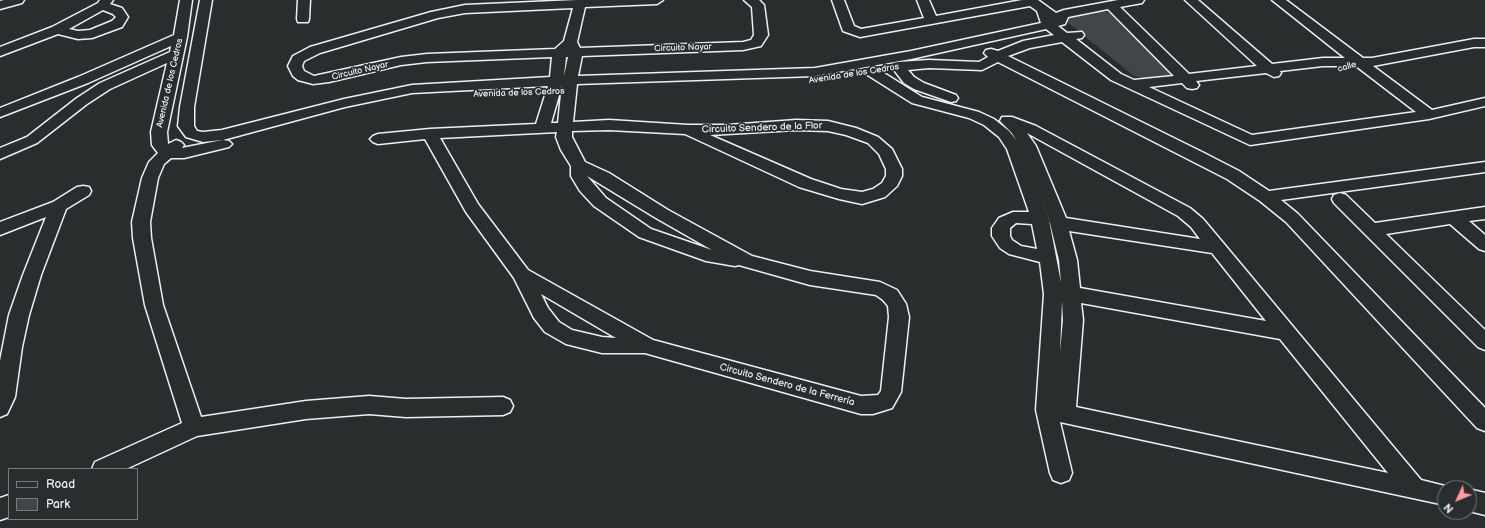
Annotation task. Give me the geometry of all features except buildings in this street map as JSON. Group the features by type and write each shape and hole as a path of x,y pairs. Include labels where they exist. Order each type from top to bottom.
{"street":[{"path":"0,5 18,0"},
{"name":"Avenida de los Cedros","path":"186,0 180,37 159,132 160,145 166,153 184,153 209,148 330,115 397,100 570,86 808,81 882,67 954,46 1014,33 1064,14 1138,0"},
{"name":"Avenida de los Cedros","path":"206,0 187,107 186,126 191,134 203,137 222,135 344,103 412,90 554,87"},
{"path":"303,20 304,0"},
{"name":"Circuito Nayar","path":"560,52 414,60 371,67 329,78 313,80 303,77 298,73 295,66 298,59 315,50 457,10 493,6 657,0"},
{"name":"Circuito Nayar","path":"573,47 750,45 756,43 762,35 758,5 750,0"},
{"path":"838,0 848,28 860,32 1031,1"},
{"path":"923,0 931,20"},
{"path":"1191,0 1273,72"},
{"path":"1278,0 1429,115"},
{"name":"calle","path":"1031,1 1071,36 1146,87 1250,140 1429,115 1485,102"},
{"path":"0,52 57,30 105,3 118,11 122,17 117,24 92,34 78,34 57,30"},
{"name":"Circuito Sendero de la Ferrería","path":"430,134 444,162 472,208 522,275 541,313 552,327 566,336 602,345 647,346 861,405 873,406 885,402 891,392 899,317 897,304 890,295 880,289 810,278 746,261 706,256 645,233 600,202 586,187 579,176 579,166 569,150 564,137 573,47 580,4"},
{"path":"1111,5 1189,82"},
{"name":"Avenida de los Cedros","path":"882,67 929,64 982,66 1009,50 1028,44 1071,36"},
{"path":"0,113 93,76 180,37"},
{"name":"calle","path":"1146,87 1273,72 1349,68 1360,63 1474,43 1485,43"},
{"path":"957,66 948,59 947,55 954,46 979,49 999,56 1198,156 1233,175 1266,197 1292,218 1485,422"},
{"path":"542,129 554,87 560,52 573,47"},
{"path":"0,154 32,140 82,101 108,85 175,55"},
{"path":"882,67 910,96 981,107 1007,120 1031,129 1184,212 1197,223 1218,248 1414,488"},
{"path":"882,67 914,83 932,99 989,122 1004,134 1015,149 1040,220 1048,257 1053,294 1056,412 1062,473"},
{"path":"93,76 108,85"},
{"name":"calle","path":"1146,87 1268,138"},
{"path":"1007,120 1017,129 1028,146 1059,223 1068,260 1073,320 1065,402 1056,412"},
{"name":"Circuito Sendero de la Flor","path":"378,139 430,134 609,125 688,130 728,130 796,125 828,126 851,131 873,140 886,152 894,169 894,176 889,186 879,193 862,198 839,194 805,183 727,149 688,130"},
{"path":"191,134 166,153 157,162 150,178 144,205 142,238 154,305 194,427"},
{"name":"Circuito Sendero de la Ferrería","path":"579,166 603,177 662,214 746,261"},
{"path":"1266,197 1485,167"},
{"path":"0,229 59,206 83,191"},
{"path":"1340,199 1485,342"},
{"path":"0,408 5,397 12,346 19,315 32,275 59,206"},
{"path":"1371,230 1485,213"},
{"path":"1040,220 1024,217 1013,218 1005,222 1001,228 1001,236 1006,244 1015,250 1026,254 1048,257"},
{"path":"1454,218 1485,245"},
{"path":"1059,223 1218,248"},
{"name":"Circuito Sendero de la Ferrería","path":"522,275 647,346"},
{"path":"1072,294 1286,332"},
{"path":"104,468 194,427 306,410 369,405 430,408 503,406"},
{"path":"1056,412 1437,493"}],"green space":[{"path":"1100,11 1112,13 1172,73 1170,76 1145,79 1134,76 1066,21 1070,16"}]}
